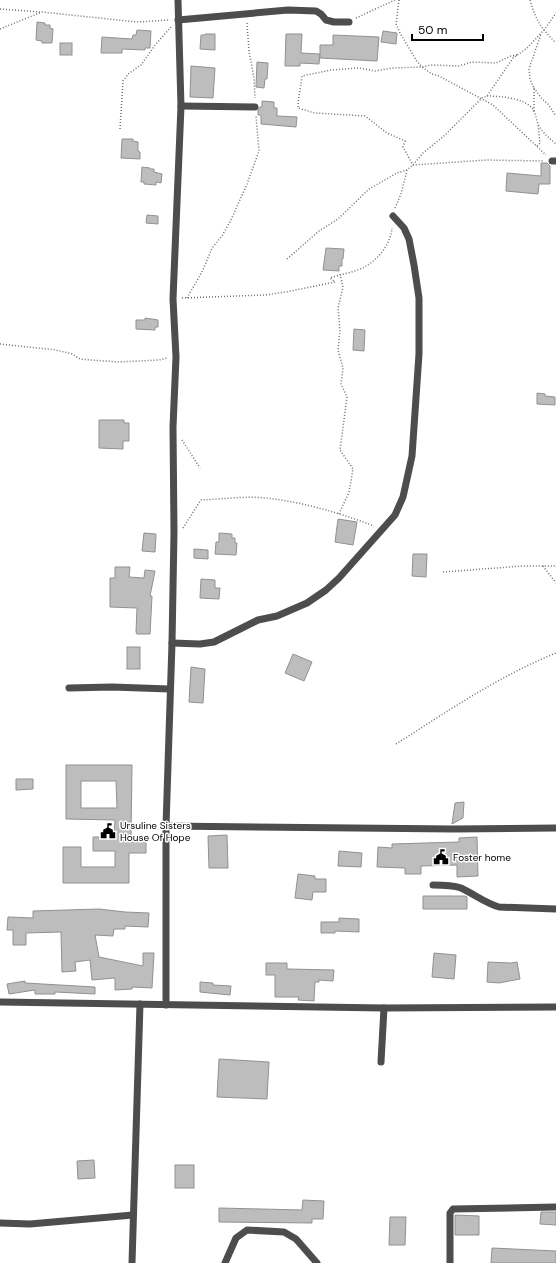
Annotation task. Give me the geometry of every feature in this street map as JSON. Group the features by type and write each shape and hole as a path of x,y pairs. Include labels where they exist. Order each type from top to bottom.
{"street":[{"path":"166,1005 166,826 169,689 172,642 174,532 173,427 176,357 173,299 181,106 178,0"},
{"path":"178,20 288,10 316,11 326,20 334,22 349,22"},
{"path":"181,106 255,107"},
{"path":"172,642 200,644 214,642 258,620 277,616 307,603 340,578 395,515 403,497 412,456 419,354 419,298 409,239 404,228 393,216"},
{"path":"69,688 112,687 169,689"},
{"path":"166,826 454,829 556,828"},
{"path":"433,885 448,885 460,888 492,905 499,907 556,909"},
{"path":"0,1002 384,1008 556,1007"},
{"path":"132,1263 140,1004"},
{"path":"381,1062 384,1008"},
{"path":"450,1263 450,1213 453,1209 556,1206"},
{"path":"0,1223 30,1224 134,1215"},
{"path":"226,1263 236,1238 247,1230 284,1232 296,1239 317,1263"}],"path":[{"path":"349,22 394,0"},
{"path":"399,0 396,14 396,24 405,43 422,67 432,74 439,76 493,105 554,161"},
{"path":"530,0 543,31 556,42"},
{"path":"0,9 137,22 178,20"},
{"path":"0,29 42,12"},
{"path":"187,298 203,270 212,248 222,236 231,220 247,184 259,151 254,78 247,38 247,24 244,13"},
{"path":"487,96 512,58 518,55 543,31 556,13"},
{"path":"120,129 123,82 128,74 141,65 163,35 178,20"},
{"path":"543,31 529,69 530,79 534,88 556,116"},
{"path":"413,165 404,147 405,141 387,133 365,116 315,113 298,108 298,98 302,76 331,70 359,68 375,71 392,68 435,65 459,66 472,62 496,63 511,56 518,55"},
{"path":"534,88 534,112"},
{"path":"287,259 319,231 338,219 369,189 413,165 482,98 487,96 499,96 530,106 541,129 556,144"},
{"path":"537,146 540,143 538,122"},
{"path":"413,165 487,160 554,161"},
{"path":"173,299 265,295 286,292 334,282 330,278 364,268 378,256 391,236 393,216 402,194 406,170"},
{"path":"339,514 349,492 353,469 340,450 347,397 341,384 343,368 338,350 340,330 338,308 343,287 340,274"},
{"path":"0,344 56,350 72,354 80,359 91,360 119,362 159,360 176,357"},
{"path":"181,438 200,468"},
{"path":"174,532 184,528 201,500 266,498 339,514 383,529"},
{"path":"443,572 523,566 556,566"},
{"path":"543,566 556,583"},
{"path":"396,744 504,678 527,665 556,653"}],"building":[{"path":"37,22 50,25 50,28 53,29 52,43 42,43 42,41 36,40"},
{"path":"137,30 151,31 150,48 145,48 145,50 122,49 122,53 101,53 102,37 132,39 133,35 136,35"},
{"path":"383,31 397,33 396,44 381,42"},
{"path":"215,34 215,50 200,49 201,35"},
{"path":"286,34 302,34 301,53 320,54 319,64 300,63 300,66 285,66"},
{"path":"333,35 379,37 377,61 320,58 320,45 333,45"},
{"path":"60,43 72,43 72,55 60,55"},
{"path":"257,62 268,63 267,79 265,79 264,88 256,87"},
{"path":"191,66 215,68 213,98 190,97"},
{"path":"262,101 274,102 274,108 277,108 277,116 297,117 296,127 261,124 261,115 258,115 258,110 262,107"},
{"path":"122,139 133,139 133,141 138,142 140,159 121,158"},
{"path":"541,163 547,163 550,166 550,184 539,184 538,194 506,191 507,173 541,176"},
{"path":"142,167 154,169 154,172 162,174 161,183 156,182 156,185 144,184 144,182 141,182"},
{"path":"147,215 158,216 158,224 146,223"},
{"path":"326,248 344,249 342,266 339,266 339,271 323,270"},
{"path":"145,318 158,320 158,327 155,327 155,330 136,329 136,320 145,320"},
{"path":"354,329 365,330 364,351 353,350"},
{"path":"537,393 555,397 555,405 537,404"},
{"path":"99,420 124,420 124,423 129,423 129,441 123,441 123,449 99,448"},
{"path":"338,519 357,522 353,545 335,542"},
{"path":"144,533 156,534 155,552 142,551"},
{"path":"219,533 232,534 232,538 235,538 235,543 237,543 236,555 215,554 216,542 219,542"},
{"path":"194,549 208,550 208,559 194,558"},
{"path":"413,554 427,554 426,577 412,576"},
{"path":"115,567 130,567 129,577 144,578 145,570 155,571 150,596 152,596 150,634 137,634 136,632 137,608 110,607 110,578 115,578"},
{"path":"201,579 215,580 215,588 220,588 219,599 200,598"},
{"path":"127,647 140,647 140,669 127,669"},
{"path":"293,654 312,662 304,681 285,673"},
{"path":"191,667 205,669 203,703 189,702"},
{"path":"66,765 132,765 131,837 146,837 146,853 129,853 129,883 63,883 63,847 81,847 81,867 115,867 115,851 93,851 93,837 114,837 115,820 66,819","holes":["81,781 116,781 117,808 81,808"]},
{"path":"16,779 33,779 33,789 16,790"},
{"path":"464,802 463,818 452,824 455,803"},
{"path":"227,835 228,868 209,868 208,836"},
{"name":"Foster home","path":"477,837 478,876 457,877 457,865 421,866 421,874 405,874 405,868 377,867 378,847 392,848 392,844 459,842 459,838"},
{"path":"339,851 362,853 361,867 338,866"},
{"path":"298,874 315,876 315,879 326,879 326,892 313,892 312,900 295,898"},
{"path":"423,896 465,896 467,897 467,909 423,909"},
{"path":"99,909 149,913 148,927 125,926 125,929 114,929 113,936 95,935 99,957 143,966 143,953 154,953 152,988 132,987 132,989 115,990 115,978 92,980 90,960 75,962 76,971 62,972 61,932 26,933 26,945 13,945 13,930 7,930 8,917 33,918 33,911"},
{"path":"339,918 359,919 359,932 335,931 335,933 321,933 321,922 339,922"},
{"path":"434,953 456,955 454,979 432,977"},
{"path":"488,962 517,962 520,979 499,983 487,982"},
{"path":"266,963 287,963 287,969 334,970 333,981 319,980 319,982 315,982 314,1001 298,1000 299,997 275,997 275,975 266,975"},
{"path":"25,981 25,983 95,987 95,994 55,992 55,994 35,994 35,990 9,994 7,984"},
{"path":"200,982 213,983 213,985 231,986 230,995 200,992"},
{"path":"219,1059 269,1062 267,1099 217,1097"},
{"path":"94,1160 95,1178 78,1179 77,1161"},
{"path":"175,1165 194,1165 194,1188 175,1188"},
{"path":"303,1200 324,1201 323,1219 312,1219 312,1223 219,1222 219,1208 302,1210"},
{"path":"541,1212 556,1212 556,1225 540,1224"},
{"path":"455,1215 479,1216 479,1235 455,1235"},
{"path":"390,1217 406,1217 405,1245 389,1245"},
{"path":"492,1248 556,1251 556,1263 491,1263"}],"place":[{"name":"Ursuline Sisters House Of Hope","path":"108,831"},
{"name":"Foster home","path":"441,857"}]}
